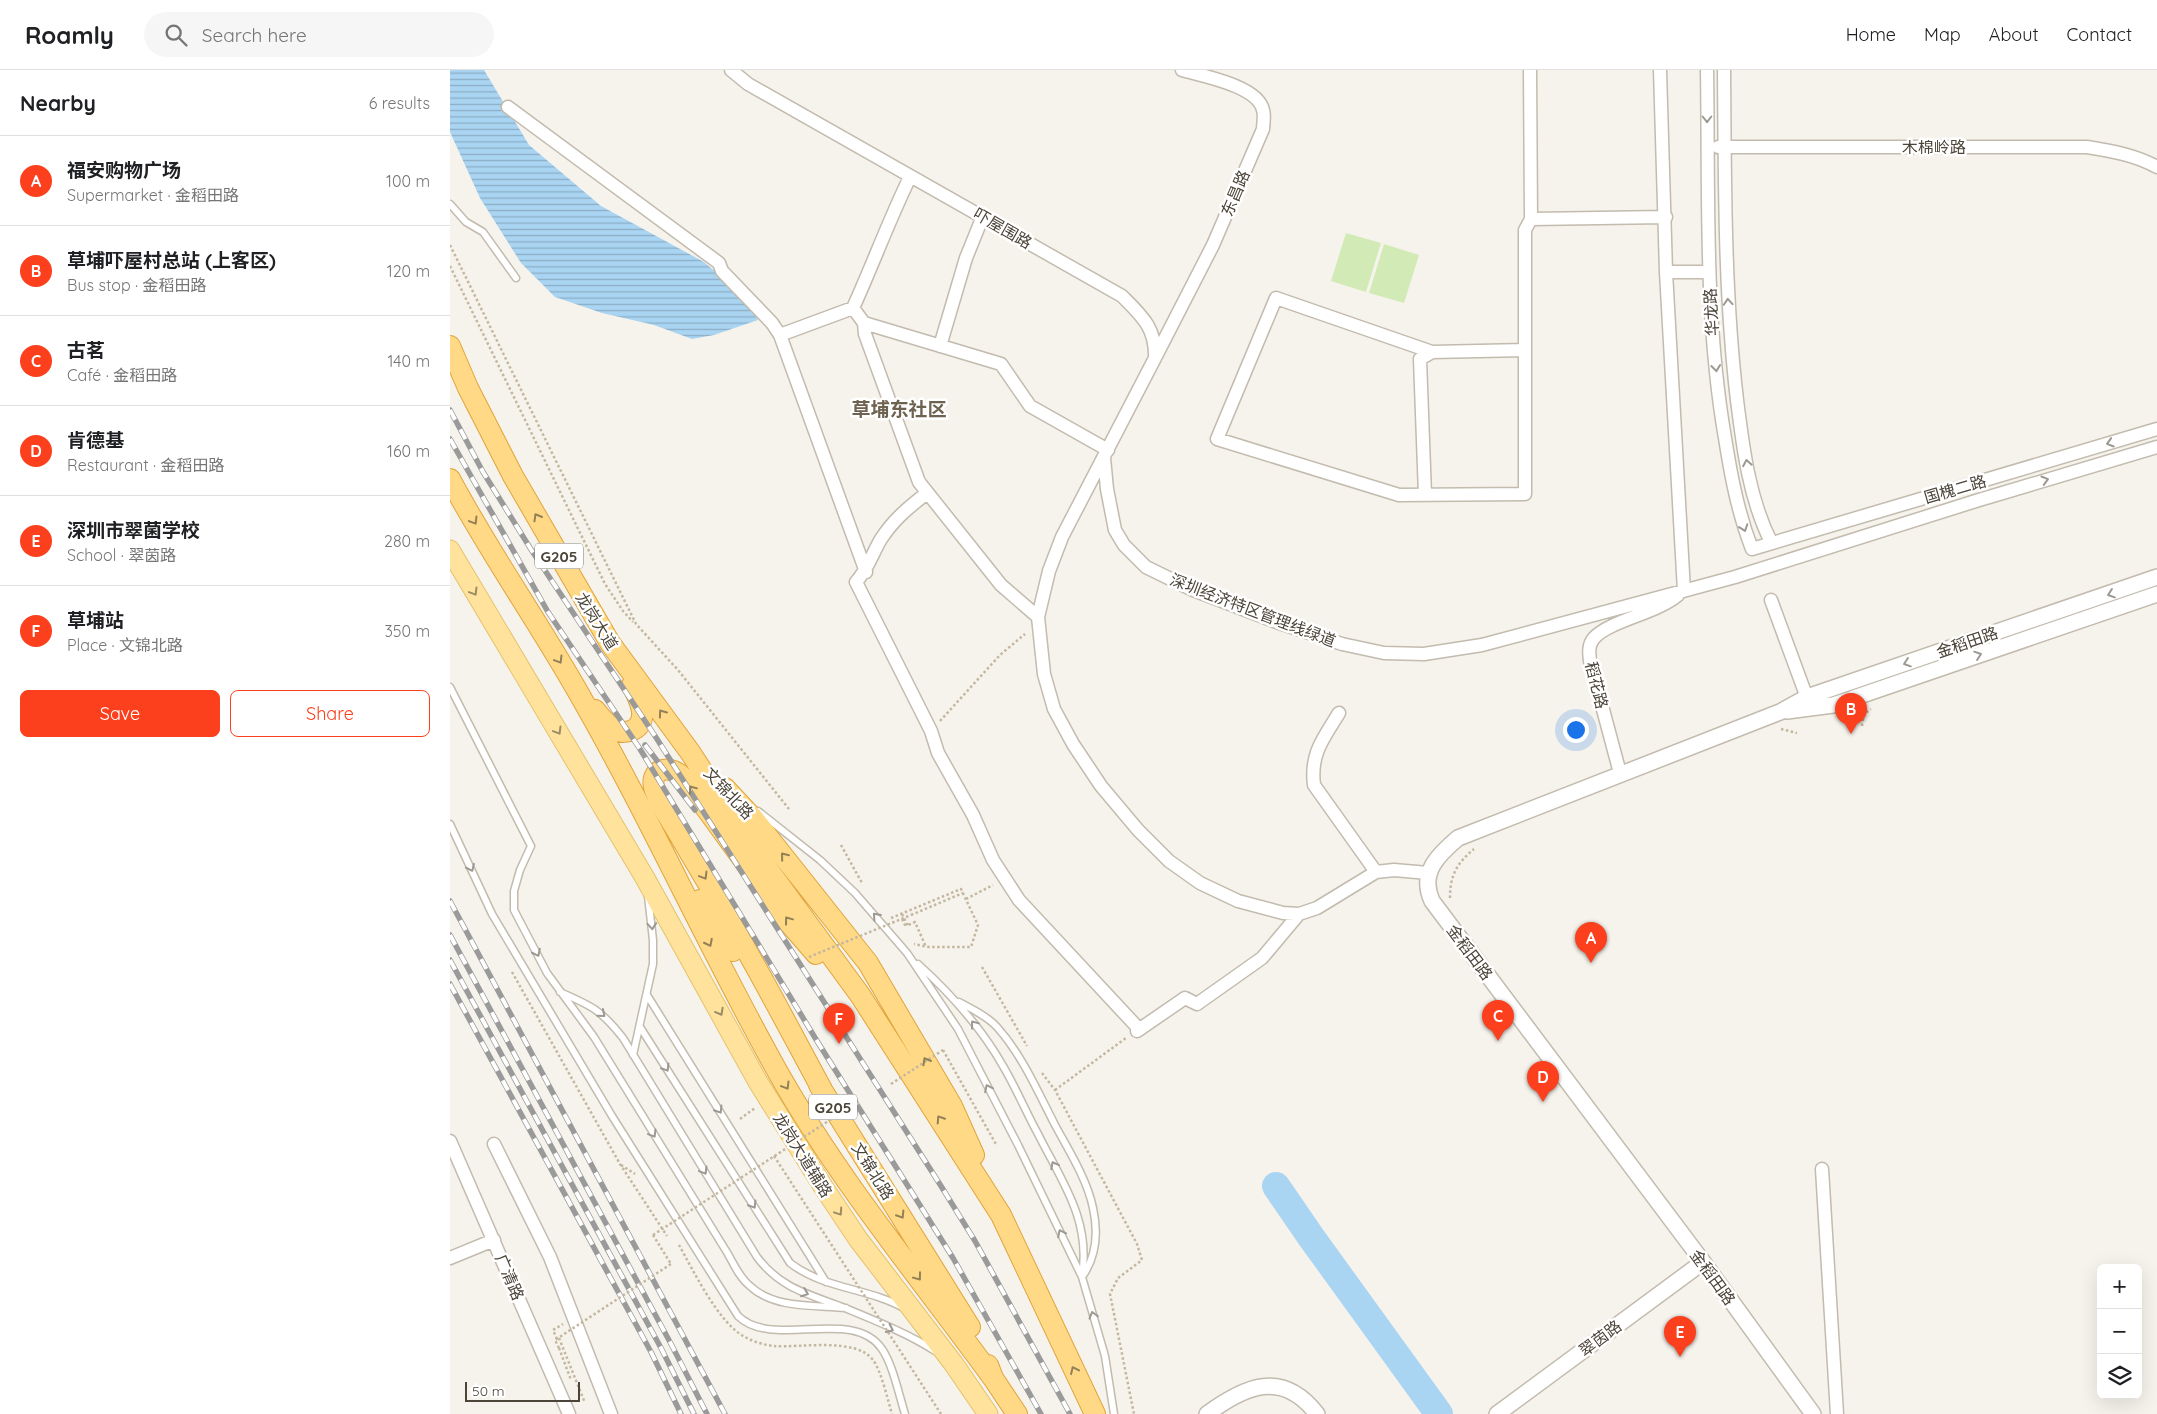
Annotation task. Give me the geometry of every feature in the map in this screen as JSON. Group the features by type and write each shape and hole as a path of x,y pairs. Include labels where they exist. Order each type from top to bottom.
{"highway":[{"name":"龙岗大道","path":"450,346 468,388 513,476 610,643 690,752 756,854"},
{"name":"G205","path":"450,479 578,692 639,806"},
{"path":"578,692 617,731 626,733 637,728 642,719 641,704 610,643"},
{"name":"文锦北路","path":"690,752 752,818 868,963 952,1106 1095,1414"},
{"path":"825,1095 728,918 661,805 653,784 655,777 660,771 666,768 674,769 684,778 790,924 887,1038"},
{"path":"639,806 780,1076 826,1151 993,1378"},
{"name":"文锦北路","path":"639,806 825,1095 962,1314 979,1344 993,1378 1016,1414"},
{"name":"文锦北路","path":"756,854 819,938 887,1038 1001,1215"}],"main road":[{"path":"450,550 645,878"},
{"name":"龙岗大道辅路","path":"645,878 758,1082 824,1188 858,1239 953,1363 981,1409"}],"street":[{"name":"吓屋围路","path":"732,70 748,84 1122,296 1141,315 1152,330 1155,358"},
{"name":"东昌路","path":"1155,358 1213,245 1263,130 1263,109 1253,94 1182,70"},
{"path":"1525,350 1432,352 1276,298 1217,439 1399,495 1525,494 1525,350 1525,230 1531,219 1530,70"},
{"path":"1660,70 1666,217 1666,272 1684,590"},
{"name":"华龙路","path":"1707,70 1709,272 1714,350 1721,416 1739,510 1752,549"},
{"name":"华龙路","path":"1724,70 1726,274 1731,349 1740,420 1752,490 1756,507 1772,542"},
{"path":"508,107 718,263 722,271 772,323 780,335 866,572"},
{"name":"木棉岭路","path":"1708,147 2087,147 2120,152 2142,159 2157,167"},
{"path":"780,335 853,308 871,269 892,214 910,177"},
{"path":"940,346 966,258 983,216"},
{"path":"1531,219 1666,217"},
{"path":"1666,272 1709,272"},
{"path":"853,308 864,322 866,334 919,482 1002,585 1038,620"},
{"path":"864,322 1002,364 1030,406 1106,454"},
{"path":"1425,495 1420,359 1432,352"},
{"path":"1155,358 1062,537 1050,571 1038,620 1044,674 1054,709 1072,744 1101,786 1138,830 1169,861 1200,883 1238,901 1283,913 1299,914 1317,908 1376,872 1394,870 1428,873"},
{"name":"国槐二路","path":"1752,549 2157,429"},
{"name":"国槐二路","path":"1684,590 1735,577 1998,494 2157,447"},
{"name":"深圳经济特区管理线绿道","path":"1106,454 1107,489 1115,530 1124,545 1146,567 1193,590 1279,623 1342,644 1384,652 1424,654 1482,645 1684,590"},
{"path":"1993,478 1998,494"},
{"path":"927,493 900,514 881,540 866,572 856,582 931,731 938,753 973,815 993,860 1019,900 1138,1030 1184,998 1197,1004 1262,958 1299,914"},
{"name":"金稻田路","path":"1813,1414 1702,1262 1432,901 1428,893 1428,873 1438,857 1458,838 1780,712 2157,577"},
{"name":"稻花路","path":"1620,773 1590,661 1589,650 1594,638 1609,629 1669,603 1684,590"},
{"name":"金稻田路","path":"1809,703 1833,705 2157,594"},
{"path":"1771,600 1809,703"},
{"path":"1339,713 1317,749 1312,770 1314,785 1376,872"},
{"name":"广清路","path":"450,1141 569,1414"},
{"path":"494,1144 550,1257 611,1414"},
{"path":"1822,1169 1837,1414"},
{"path":"450,1258 494,1240"},
{"name":"翠茵路","path":"1502,1410 1702,1262"},
{"path":"1207,1414 1242,1391 1272,1386 1299,1396 1317,1414"}],"lane":[{"path":"450,204 466,222 483,232 516,278"},
{"path":"450,687 531,846 520,870 514,891 514,910 559,992 594,1037 722,1246 749,1285 765,1296 786,1302 846,1308"},
{"path":"690,752 713,772"},
{"path":"720,778 820,860 855,893 907,953 956,1000 1003,1066 1074,1204 1084,1237 1085,1256 1082,1277"},
{"path":"450,824 492,914 612,1116 738,1316 744,1322 764,1328 839,1330 866,1335 882,1348 906,1414"},
{"path":"633,1055 653,964 653,940 645,878"},
{"path":"907,953 945,1007 973,1057 1082,1277 1105,1356 1114,1414"},
{"path":"559,992 593,1007 608,1019 633,1055 765,1268 778,1280 799,1292 846,1308 920,1343 953,1363"},
{"path":"647,995 826,1282"},
{"path":"956,1000 996,1025 1008,1040 1043,1100 1087,1189 1093,1206 1096,1236 1090,1266 1082,1277"},
{"path":"640,1027 785,1257 799,1270 826,1282 891,1302 912,1313 922,1322"}],"path":[{"path":"450,245 636,624"},
{"path":"450,266 605,584 623,611 678,670 789,809"},
{"path":"931,731 1000,655 1038,620"},
{"path":"1775,730 1783,728 1797,733"},
{"path":"841,845 865,887"},
{"path":"1450,900 1452,876 1460,861 1481,845"},
{"path":"966,899 993,885 992,879"},
{"path":"896,928 888,920 961,888 978,925 971,948 926,947 913,944"},
{"path":"809,957 963,893"},
{"path":"902,914 907,926"},
{"path":"902,918 907,926"},
{"path":"907,926 915,922 926,947"},
{"path":"982,967 1028,1048"},
{"path":"510,969 628,1176 667,1236 671,1231"},
{"path":"1055,1090 1122,1041"},
{"path":"891,1084 944,1050 997,1146"},
{"path":"1040,1070 1055,1090 1137,1244 1142,1260 1118,1278 1110,1294 1134,1414"},
{"path":"578,1399 555,1340 672,1264 653,1235 853,1105"},
{"path":"774,1156 941,1414"},
{"path":"553,1330 585,1403"},
{"path":"581,1405 590,1401"}],"green space":[{"path":"1346,233 1381,243 1366,292 1331,281"},
{"path":"1384,244 1419,255 1404,303 1369,293"}],"water":[{"path":"450,70 484,70 529,145 601,206 704,262 741,294 758,320 714,335 692,339 654,325 602,313 555,297 521,263 480,198 450,132"}],"waterway":[{"path":"1276,1186 1439,1414"}],"railway":[{"path":"450,410 483,472 532,551 657,739 975,1241 1070,1414"},
{"path":"450,439 548,612 640,749 817,1041 953,1258 1041,1414"},
{"path":"645,745 695,810"},
{"path":"450,901 725,1414"},
{"path":"450,935 707,1414"},
{"path":"450,960 661,1348 694,1414"},
{"path":"450,984 651,1352 681,1414"}],"place":[{"name":"草埔吓屋村总站 (上客区)","path":"1851,734"},
{"name":"福安购物广场","path":"1591,963"},
{"name":"古茗","path":"1498,1041"},
{"name":"草埔站","path":"839,1044"},
{"name":"肯德基","path":"1543,1102"},
{"name":"深圳市翠菌学校","path":"1680,1357"}],"district":[{"name":"草埔东社区","path":"899,409"}]}
